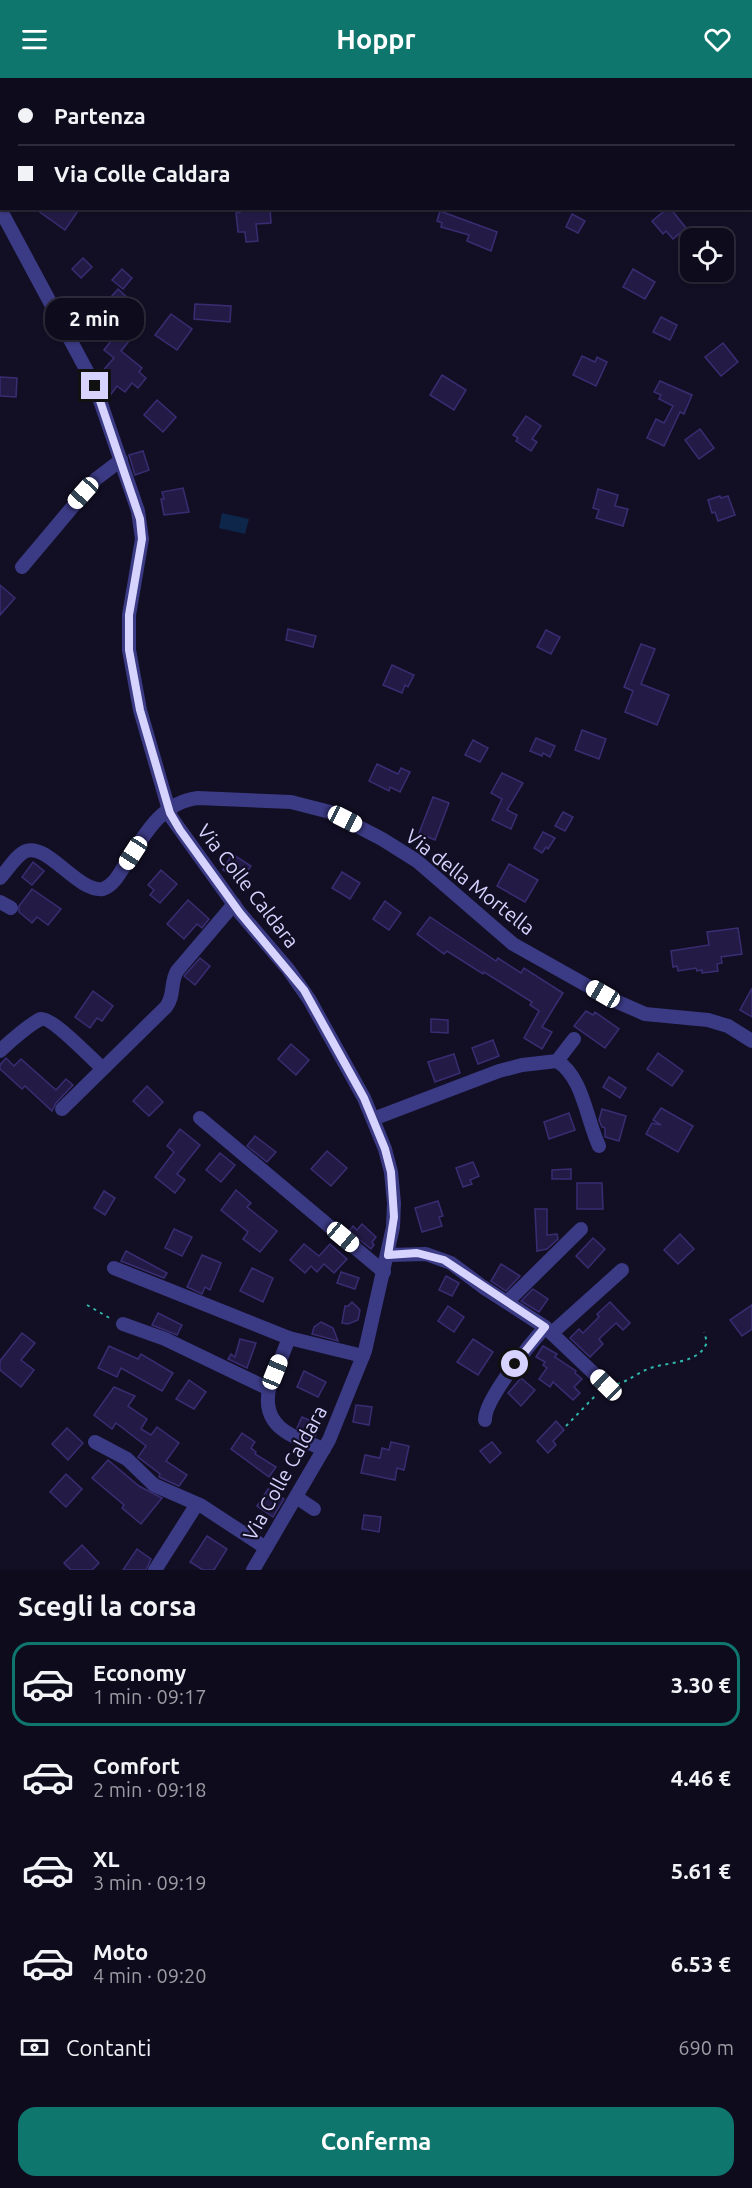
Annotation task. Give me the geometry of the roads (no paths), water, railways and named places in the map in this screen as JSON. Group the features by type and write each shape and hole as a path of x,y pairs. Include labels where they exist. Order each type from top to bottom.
{"street":[{"name":"Via Colle Caldara","path":"1,210 92,380 136,503 142,531 140,560 129,615 131,665 140,710 169,810 177,825 234,904 304,990 354,1078 385,1149 391,1177 394,1217 388,1255 363,1356 324,1449 253,1570"},
{"path":"22,567 96,479 121,460"},
{"name":"Via della Mortella","path":"0,878 21,854 32,850 47,857 88,886 100,890 107,888 115,880 149,828 169,810 183,802 198,798 296,803 330,812 382,839 417,861 513,944 611,999 645,1014 708,1020 728,1026 752,1041"},
{"path":"62,1109 168,1005 172,996 172,982 177,971 234,904"},
{"path":"0,1051 18,1034 37,1021 45,1019 55,1024 102,1068"},
{"path":"557,1061 574,1039"},
{"path":"373,1119 499,1071 522,1065 557,1061 568,1069 576,1082 590,1127 599,1146"},
{"path":"200,1118 384,1272"},
{"path":"507,1302 581,1229"},
{"path":"388,1255 417,1253 437,1257 458,1268 548,1330 606,1385"},
{"path":"114,1268 289,1338 363,1356"},
{"path":"485,1420 487,1407 519,1358 548,1330 622,1270"},
{"path":"123,1324 165,1339 268,1389"},
{"path":"289,1338 268,1389 269,1406 275,1423 280,1429 324,1449"},
{"path":"95,1442 127,1459 154,1485 197,1504 266,1548"},
{"path":"296,1497 314,1509"},
{"path":"155,1570 197,1504"}],"water":[{"path":"222,513 249,519 245,534 219,528"}]}
